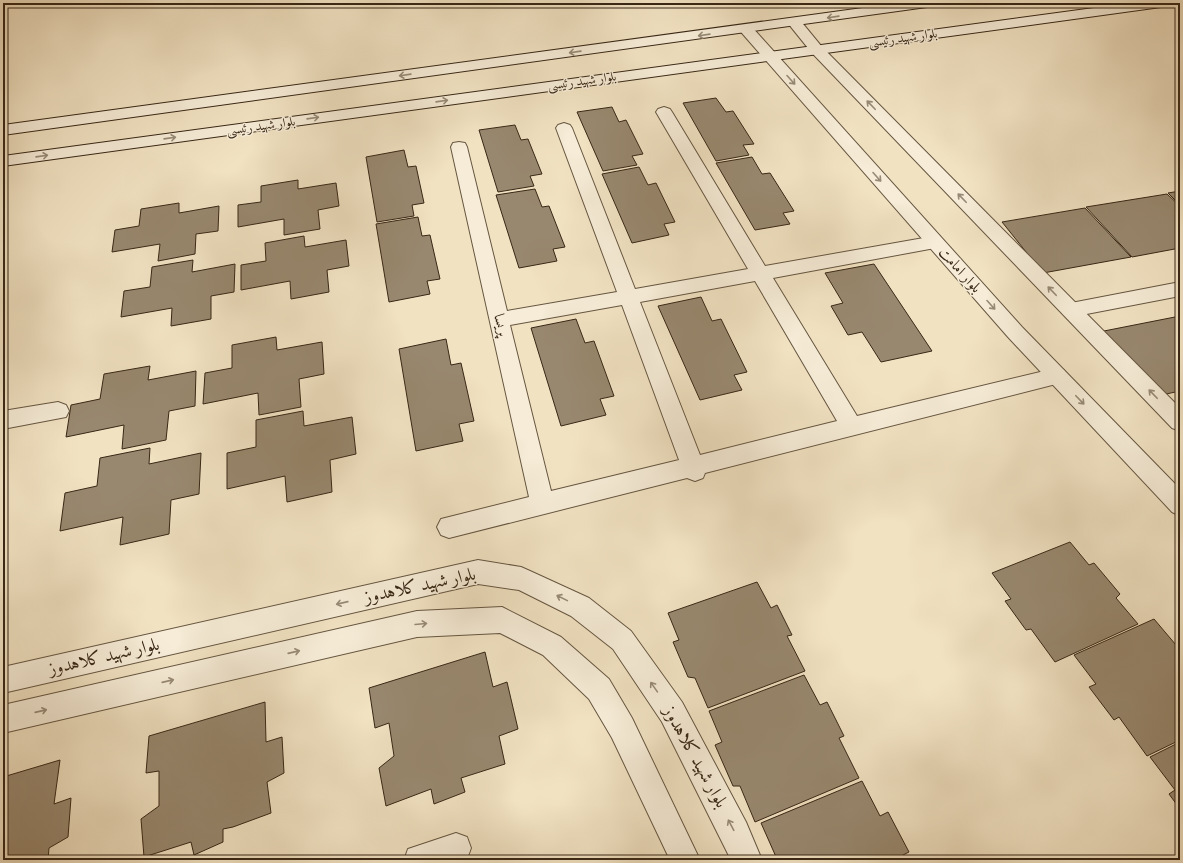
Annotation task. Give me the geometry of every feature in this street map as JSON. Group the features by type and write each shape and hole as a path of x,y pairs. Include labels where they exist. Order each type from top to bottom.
{"street":[{"name":"بلوار شهید رئیسی","path":"3,130 927,3"},
{"name":"بلوار شهید رئیسی","path":"3,161 1161,3"},
{"path":"794,22 817,50 1180,422"},
{"name":"بلوار امامت","path":"746,29 935,242 1057,376 1180,505"},
{"path":"664,112 852,427"},
{"path":"564,128 694,469"},
{"name":"پریسا","path":"459,147 542,504"},
{"path":"499,320 935,242"},
{"path":"1071,310 1180,288"},
{"path":"449,527 694,469 852,427 1057,376"},
{"path":"3,420 58,411"},
{"name":"بلوار شهید کلاهدوز","path":"3,680 478,572 521,579 580,607 622,640 672,712 735,833 747,860"},
{"path":"3,719 417,624 502,620 552,646 599,689 622,728 685,860"},
{"path":"419,860 456,848"}],"building":[{"path":"716,98 726,112 733,111 754,144 743,145 749,155 716,161 683,103"},
{"path":"612,107 619,122 626,120 643,154 632,156 637,165 603,171 577,112"},
{"path":"515,125 521,140 528,139 542,174 530,176 534,186 498,192 479,130"},
{"path":"404,150 408,167 416,166 424,203 412,205 414,216 377,222 366,157"},
{"path":"752,157 762,174 770,173 794,211 783,213 790,224 755,230 716,163"},
{"path":"639,167 648,185 656,183 675,222 664,224 669,235 632,243 602,174"},
{"path":"298,180 298,189 336,183 339,206 318,210 320,229 284,235 284,219 238,227 238,205 261,202 261,186"},
{"path":"535,189 542,207 549,206 565,247 553,249 557,261 519,268 496,195"},
{"path":"1180,191 1180,205 1168,193"},
{"path":"1167,194 1180,206 1180,248 1132,257 1086,207"},
{"path":"179,203 179,213 219,206 218,231 196,234 195,254 158,261 160,244 112,252 115,230 139,226 141,209"},
{"path":"1085,208 1131,257 1043,273 1002,222"},
{"path":"418,217 422,236 430,235 440,279 427,281 430,294 389,302 376,224"},
{"path":"304,236 305,247 346,240 349,266 327,270 329,292 291,299 290,281 241,290 241,265 266,261 265,243"},
{"path":"193,260 192,272 235,264 234,292 211,296 211,319 171,326 172,308 121,317 124,291 150,287 152,267"},
{"path":"874,264 932,351 881,362 862,332 848,335 831,306 843,303 825,273"},
{"path":"701,297 712,321 721,319 747,372 734,375 742,390 700,400 658,306"},
{"path":"1180,316 1180,391 1157,396 1104,331"},
{"path":"576,319 585,343 594,341 614,396 600,399 606,415 561,426 531,328"},
{"path":"276,337 277,350 322,342 324,374 299,379 301,407 259,415 258,393 203,404 205,373 232,368 232,345"},
{"path":"446,339 451,365 461,363 474,421 459,424 463,441 416,451 399,349"},
{"path":"150,366 148,380 196,371 195,406 169,411 166,440 122,449 124,425 66,437 71,405 100,399 104,374"},
{"path":"303,411 304,426 352,417 356,454 330,460 332,492 287,502 285,476 227,489 227,453 256,447 256,420"},
{"path":"150,448 149,464 201,453 199,494 171,500 169,534 120,545 123,517 60,531 65,493 97,486 100,458"},
{"path":"1070,542 1089,565 1094,563 1120,594 1116,598 1138,624 1055,662 1031,629 1026,630 1005,601 1011,599 992,573"},
{"path":"757,582 771,608 777,605 792,635 787,636 805,671 708,708 695,678 688,677 673,642 679,640 668,613"},
{"path":"1154,619 1176,645 1180,643 1180,740 1147,756 1119,717 1114,720 1089,687 1096,684 1074,655"},
{"path":"485,652 493,687 507,682 518,729 499,736 505,764 461,778 465,792 434,804 431,789 386,806 379,768 394,756 389,723 375,728 369,688"},
{"path":"804,675 820,705 827,702 844,736 839,738 859,778 755,822 740,786 733,786 715,745 722,742 709,711"},
{"path":"265,702 266,742 282,737 284,773 267,782 271,813 233,827 223,829 223,842 194,855 191,842 144,857 141,819 159,806 159,771 146,773 149,736"},
{"path":"1180,742 1180,809 1169,794 1175,790 1150,757"},
{"path":"60,760 54,804 71,798 68,837 49,848 48,860 3,860 3,777"},
{"path":"862,781 880,816 888,812 909,852 903,855 906,860 774,860 777,859 761,823"}]}
